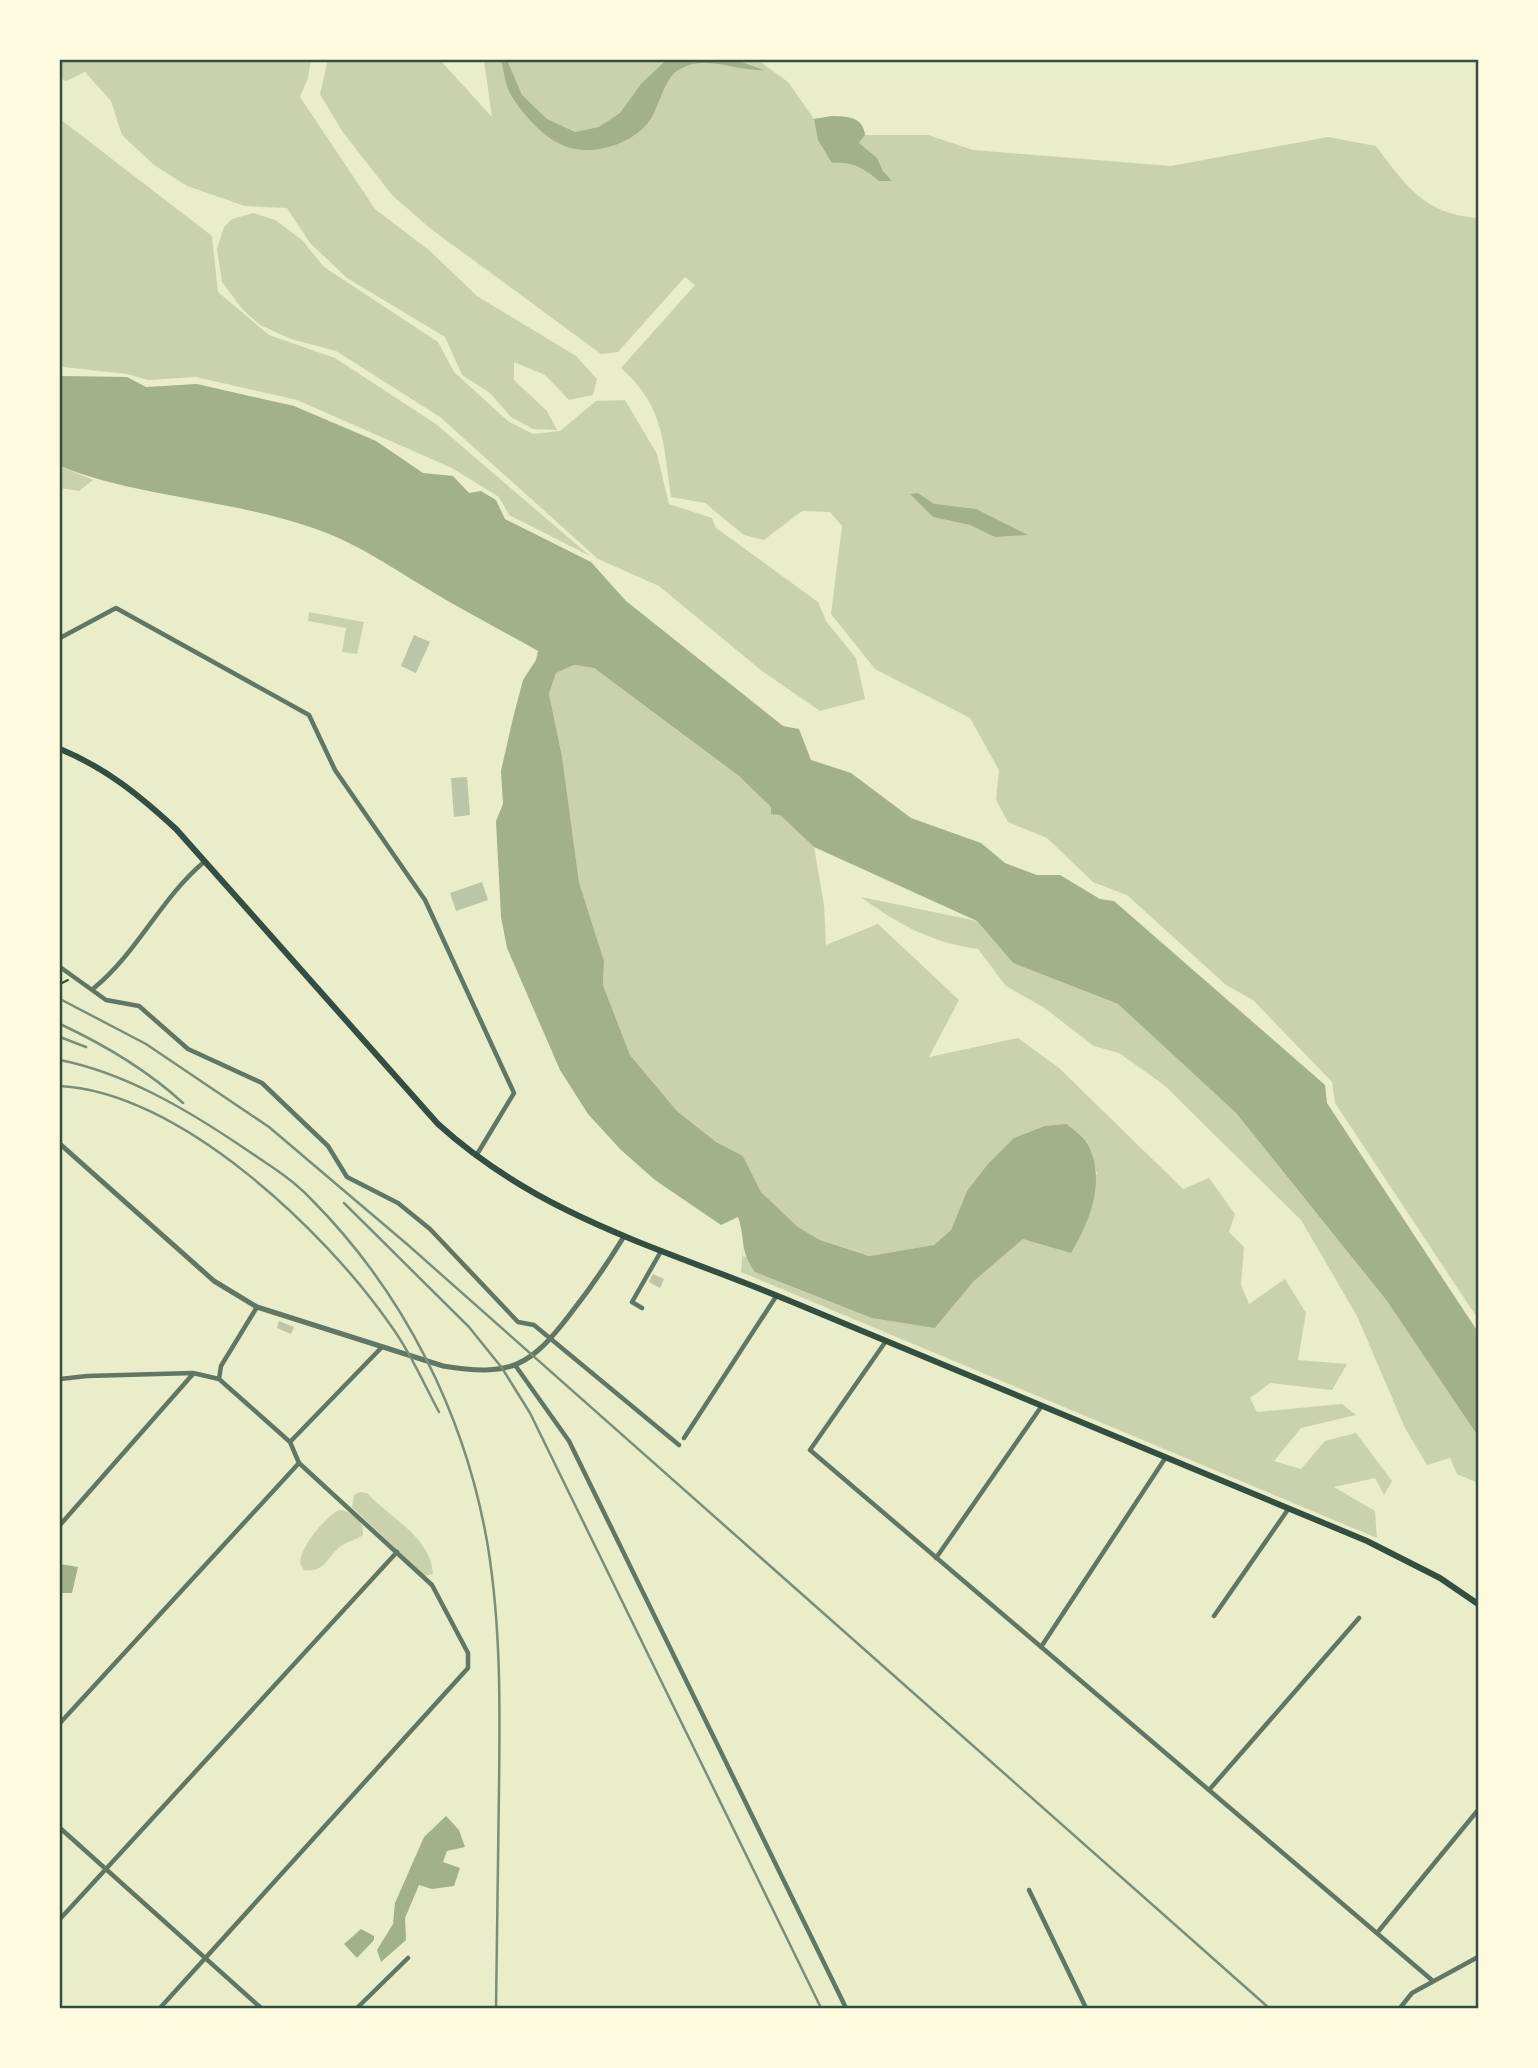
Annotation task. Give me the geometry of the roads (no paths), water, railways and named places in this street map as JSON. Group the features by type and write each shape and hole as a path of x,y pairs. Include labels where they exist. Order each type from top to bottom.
{"main road":[{"path":"60,749 97,765 131,788 176,829 438,1124 475,1158 528,1192 623,1238 777,1295 1367,1541 1419,1567 1479,1604"}],"street":[{"path":"60,638 116,608 310,715 335,770 425,900 514,1093 475,1158"},
{"path":"94,988 113,972 188,875 204,862"},
{"path":"60,967 94,988 106,1000 139,1006 188,1049 262,1083 328,1146 347,1177 398,1203 430,1229 518,1322 534,1325 679,1445"},
{"path":"60,1144 214,1280 257,1307 443,1366 483,1370 514,1365 540,1352 603,1270 623,1238"},
{"path":"642,1308 632,1302 660,1253"},
{"path":"684,1438 777,1295"},
{"path":"219,1379 221,1366 257,1307"},
{"path":"886,1341 810,1450 1433,1981"},
{"path":"290,1442 383,1346"},
{"path":"514,1365 569,1441 846,2008"},
{"path":"60,1525 193,1373"},
{"path":"60,1379 193,1373 219,1379 290,1442 299,1463 432,1585 468,1653 468,1668 160,2008"},
{"path":"936,1558 1041,1407"},
{"path":"1041,1647 1166,1457"},
{"path":"60,1723 299,1463"},
{"path":"1214,1616 1289,1508"},
{"path":"60,1919 397,1552"},
{"path":"1209,1790 1359,1618"},
{"path":"1376,1934 1479,1810"},
{"path":"60,1828 261,2008"},
{"path":"1030,1890 1086,2008"},
{"path":"1400,2008 1412,1993 1479,1957"},
{"path":"357,2008 408,1958"}],"railway":[{"path":"60,999 146,1044 269,1127 408,1245 1269,2008"},
{"path":"60,1024 124,1059 183,1103"},
{"path":"60,1037 86,1047"},
{"path":"60,1060 131,1083 177,1106 277,1170 302,1190 344,1235 402,1315 447,1404 478,1498 488,1547 495,1608 500,1728 496,2008"},
{"path":"60,1086 106,1094 152,1112 199,1139 245,1172 288,1209 361,1286 396,1333 439,1412"},
{"path":"344,1203 469,1327 502,1368 530,1413 821,2008"}]}
